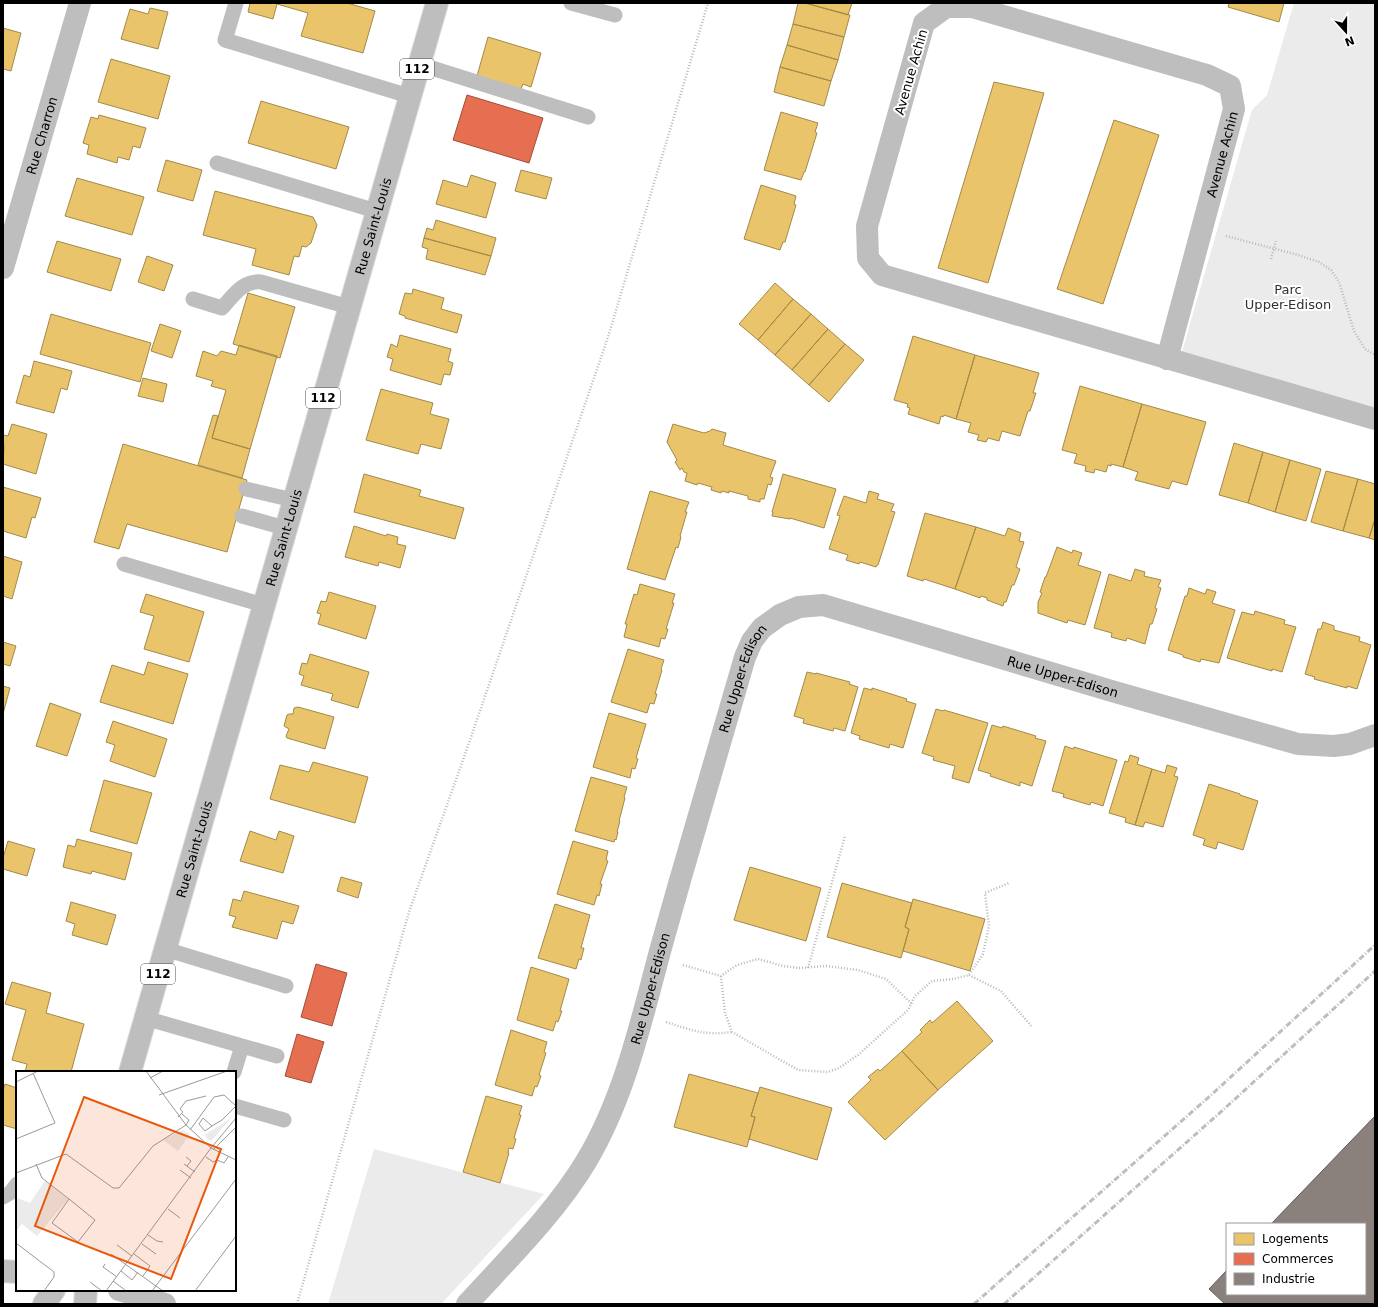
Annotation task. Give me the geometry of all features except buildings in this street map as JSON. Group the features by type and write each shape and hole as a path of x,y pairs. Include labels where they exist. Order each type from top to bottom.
{"main road":[{"name":"Rue Charron","path":"3,268 80,3"},
{"name":"Rue Saint-Louis","path":"130,1071 436,3"},
{"name":"Avenue Achin","path":"1167,359 1234,109 1230,86 1207,75 972,7 946,7 924,23 867,226 868,258 882,275 1167,359 1375,419"},
{"name":"Rue Upper-Edison","path":"467,1304 535,1229 565,1193 587,1160 612,1109 633,1049 704,795 745,656 752,642 762,628 780,615 799,607 822,605 1115,692 1298,744 1334,746 1350,744 1375,735"},
{"path":"3,1271 16,1272"},
{"path":"44,1304 53,1291"},
{"path":"85,1304 86,1291"},
{"path":"122,1291 165,1304"}],"lane":[{"path":"236,3 225,40 409,96"},
{"path":"571,3 615,15"},
{"path":"419,64 588,117"},
{"path":"217,163 376,211"},
{"path":"193,299 222,308 246,283 254,281 349,307"},
{"path":"246,489 261,494 293,500"},
{"path":"242,516 285,528"},
{"path":"124,564 263,605"},
{"path":"165,950 286,986"},
{"path":"145,1018 277,1056"},
{"path":"234,1071 242,1046"},
{"path":"236,1106 284,1120"},
{"path":"3,1197 10,1193 16,1185"}],"path":[{"path":"297,1304 408,912 469,743 608,337 708,3"},
{"path":"1202,229 1319,262 1331,270 1339,282 1354,331 1365,349 1375,355"},
{"path":"1271,259 1276,241"},
{"path":"808,968 845,836"},
{"path":"969,975 983,954 989,926 985,893 1009,883"},
{"path":"679,964 720,976 737,965 758,959 783,966 799,968 826,966 858,970 886,980 912,1004"},
{"path":"663,1021 697,1032 719,1034 732,1032 798,1070 828,1072 839,1068 858,1055 908,1010 915,996 932,981 953,979 969,975 1001,991 1032,1027"},
{"path":"720,976 725,1013 732,1032"}],"green space":[{"name":"Parc Upper-Edison","path":"1294,3 1375,3 1375,412 1181,355 1252,110 1267,95"},
{"path":"374,1149 544,1194 441,1304 328,1304"}],"railway":[{"path":"974,1304 1210,1096 1375,945"},
{"path":"1004,1304 1223,1110 1375,971"}]}
